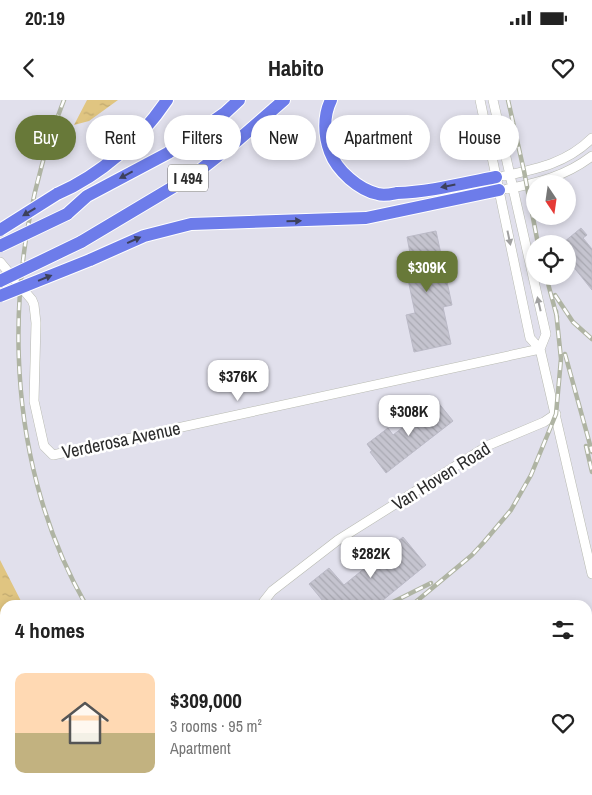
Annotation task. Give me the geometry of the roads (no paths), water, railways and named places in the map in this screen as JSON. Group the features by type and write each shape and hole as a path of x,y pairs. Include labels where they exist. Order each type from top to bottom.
{"highway":[{"path":"0,230 58,194 80,184 121,152 155,118 167,100"},
{"name":"I 494","path":"0,246 67,214 87,196 168,153 225,113 239,100"},
{"name":"I 494","path":"0,281 81,242 195,174 284,100"},
{"path":"331,100 326,122 325,139 332,156 344,173 360,186 379,194 414,192 496,177"},
{"path":"0,296 144,236 191,224 366,218 506,189"}],"street":[{"path":"480,100 496,177 506,189 546,334 540,348"},
{"path":"493,100 510,174 506,189 530,338 540,348 592,574"},
{"path":"496,177 557,162 576,151 592,138"},
{"path":"506,189 563,174 592,156"},
{"name":"Verderosa Avenue","path":"0,262 32,300 34,305 36,323 34,401 44,446 53,455 540,348"},
{"name":"Van Hoven Road","path":"264,600 272,591 338,540 489,445 544,422 556,414"}],"water":[{"path":"87,100 118,100 97,115 86,115 86,122 76,124"},
{"path":"0,560 20,600 0,600"}],"railway":[{"path":"64,100 43,161 28,224 20,290 19,356 24,421 37,485 58,547 84,600"},
{"path":"508,100 536,235"},
{"path":"548,285 557,317"},
{"path":"555,295 573,322 592,339"},
{"path":"418,600 472,555 484,542 511,510 531,475 556,414 561,359 556,311"},
{"path":"565,354 592,452"},
{"path":"586,446 592,472"},
{"path":"397,600 431,583"}]}
